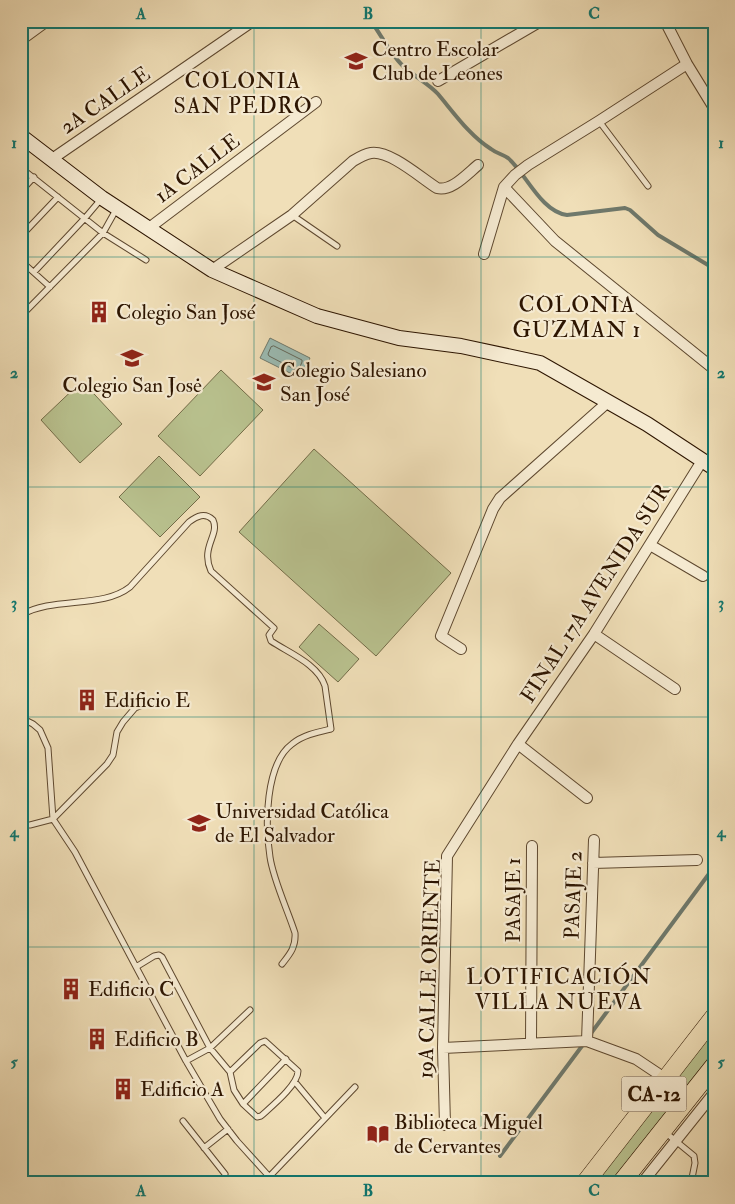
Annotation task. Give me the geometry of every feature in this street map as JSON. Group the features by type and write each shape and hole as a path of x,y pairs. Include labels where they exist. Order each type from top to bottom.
{"highway":[{"name":"CA-12","path":"589,1179 714,1017"},
{"name":"CA-12","path":"621,1183 669,1136 714,1066"}],"street":[{"path":"21,40 47,21"},
{"name":"2A CALLE","path":"52,159 253,21"},
{"path":"438,81 541,21"},
{"path":"665,21 687,64 714,108"},
{"path":"484,254 504,187 515,175 687,64"},
{"name":"1A CALLE","path":"149,228 316,102"},
{"path":"21,136 102,198 212,270 317,316 399,338 461,346 540,363 610,401 708,465"},
{"path":"212,270 292,215 353,160 370,153 379,153 391,158 441,189 451,186 478,165"},
{"path":"504,187 555,241 714,369"},
{"path":"461,650 441,636 493,510 509,489 610,401"},
{"name":"FINAL 17A AVENIDA SUR","path":"518,744 594,634 650,545 708,465"},
{"path":"650,545 702,576"},
{"path":"594,634 674,689"},
{"path":"518,744 587,798"},
{"name":"19A CALLE ORIENTE","path":"445,1125 443,1048 447,856 518,744"},
{"name":"PASAJE 2","path":"586,1041 594,840"},
{"name":"PASAJE 1","path":"531,1044 532,846"},
{"path":"593,863 698,860"},
{"path":"443,1048 586,1041 636,1059 666,1079"},
{"path":"642,1183 669,1136 714,1093"}],"lane":[{"path":"599,122 648,186"},
{"path":"21,168 104,233 146,260"},
{"path":"21,190 34,177"},
{"path":"21,236 58,196"},
{"path":"34,272 102,198"},
{"path":"24,313 104,233 117,208"},
{"path":"292,215 337,246"},
{"path":"21,260 50,287"},
{"path":"21,615 41,606 118,595 130,587 189,522 198,516 204,515 213,520 216,528 208,548 207,559 211,571 274,628 269,635 271,641 315,670 325,686 331,729 306,736 290,744 279,760 270,783 268,812 270,857 296,941 293,949 282,964"},
{"path":"21,825 30,825 53,819 107,764 112,755 117,732 135,708 145,704 154,704"},
{"path":"21,718 40,730 48,748 53,819 75,852 186,1061 220,1119 275,1183"},
{"path":"136,967 154,956 159,955 162,957 210,1048 230,1072 234,1090 242,1104 257,1117 262,1116 295,1082 298,1071 268,1042 263,1041 230,1072"},
{"path":"186,1061 210,1048 250,1010"},
{"path":"242,1104 286,1059"},
{"path":"295,1082 325,1118"},
{"path":"269,1177 355,1086"},
{"path":"183,1121 225,1174"},
{"path":"204,1148 228,1129"},
{"path":"669,1136 694,1156 695,1163 691,1183"}],"green space":[{"path":"221,370 263,410 200,476 158,436"},
{"path":"82,381 122,424 80,463 41,420"},
{"path":"314,449 451,573 376,656 239,532"},
{"path":"159,456 200,497 160,537 119,497"},
{"path":"319,624 359,659 338,682 299,647"},
{"path":"714,1026 714,1051 610,1183 595,1183"}],"water":[{"path":"270,338 310,358 300,378 260,358"}],"waterway":[{"path":"371,21 402,65 434,90 476,138 508,158 549,207 567,215 625,208 630,210 658,235 708,265 714,271"},
{"path":"589,1036 714,867"},
{"path":"500,1156 585,1042"}],"place":[{"name":"Centro Escolar Club de Leones","path":"356,61"},
{"name":"Colegio San José","path":"99,312"},
{"name":"Colegio San Josė","path":"132,358"},
{"name":"Colegio Salesiano San José","path":"264,382"},
{"name":"Edificio E","path":"87,700"},
{"name":"Universidad Católica de El Salvador","path":"199,823"},
{"name":"Edificio C","path":"71,989"},
{"name":"Edificio B","path":"97,1039"},
{"name":"Edificio A","path":"123,1089"},
{"name":"Biblioteca Miguel de Cervantes","path":"378,1134"}],"district":[{"name":"COLONIA SAN PEDRO","path":"243,92"},
{"name":"COLONIA GUZMAN 1","path":"577,316"},
{"name":"LOTIFICACIÓN VILLA NUEVA","path":"559,988"}]}
